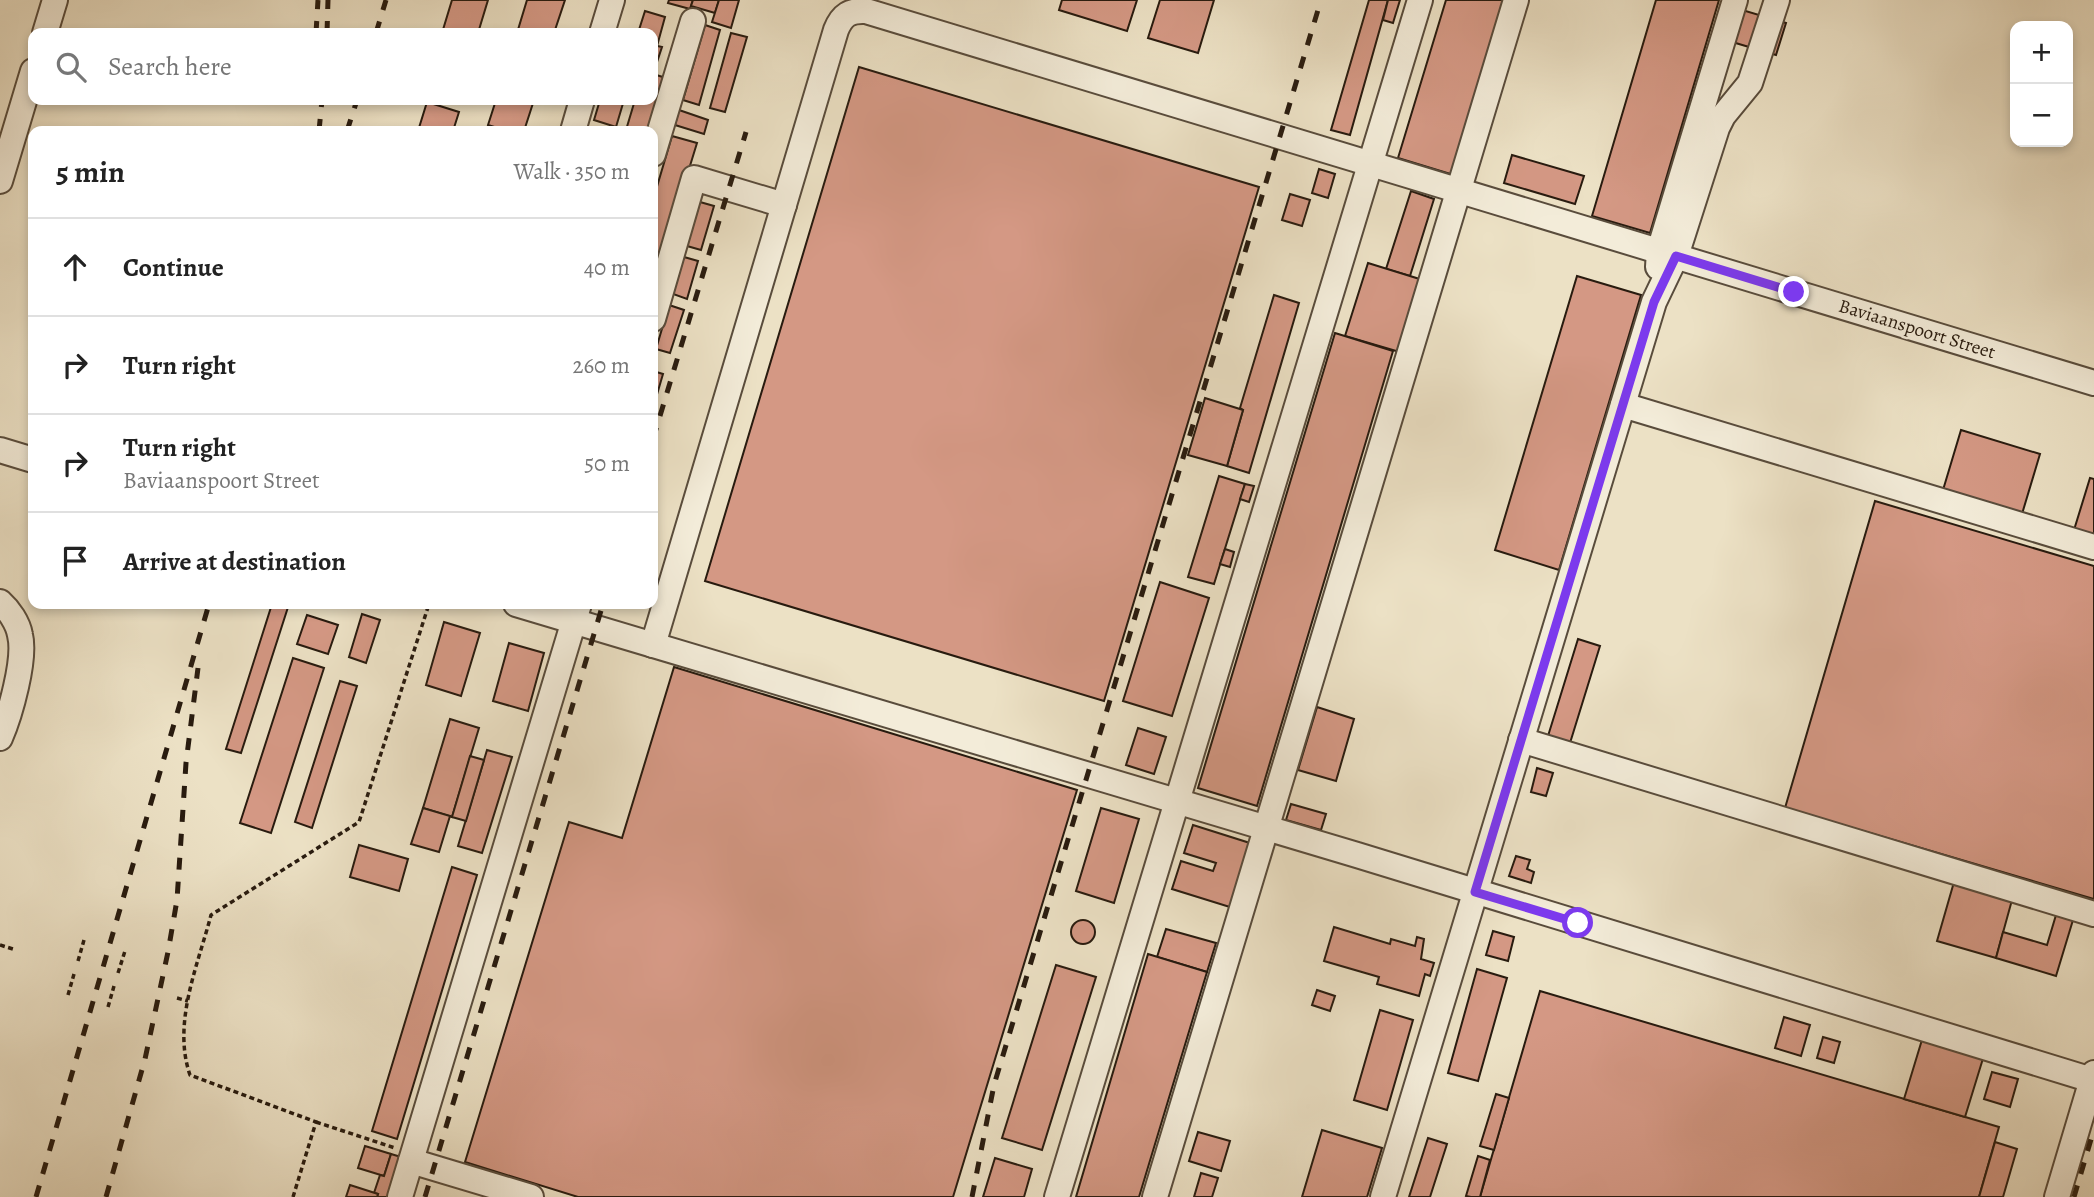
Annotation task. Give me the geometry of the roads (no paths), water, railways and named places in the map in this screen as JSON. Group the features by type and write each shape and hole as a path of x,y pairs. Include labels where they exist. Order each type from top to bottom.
{"street":[{"path":"47,28 55,0"},
{"path":"604,28 612,0"},
{"path":"1057,1197 1420,0"},
{"path":"1155,1197 1516,0"},
{"path":"1383,1197 1654,302 1735,0"},
{"path":"1668,254 1717,128 1723,116 1750,83 1777,0"},
{"name":"Baviaanspoort Street","path":"783,205 836,30 845,15 857,10 866,11 2094,383"},
{"path":"658,137 693,20"},
{"path":"0,181 28,88"},
{"path":"574,126 581,105"},
{"path":"653,645 783,205 694,178 660,269"},
{"path":"1623,405 2094,547"},
{"path":"0,450 28,458"},
{"path":"0,603 9,610 21,635 18,680 0,738"},
{"path":"550,609 577,613 653,645 2093,1077 2057,1197"},
{"path":"400,1197 577,613"},
{"path":"1521,740 2094,914"},
{"path":"412,1157 531,1197"}],"railway":[{"path":"316,28 318,0"},
{"path":"327,28 328,0"},
{"path":"378,28 386,0"},
{"path":"972,1197 994,1085 1321,0"},
{"path":"319,126 322,105"},
{"path":"349,126 355,105"},
{"path":"658,422 746,132"},
{"path":"36,1197 208,609"},
{"path":"425,1197 601,609"},
{"path":"106,1197 145,1059 168,952 177,900 186,763 198,668"},
{"path":"2074,1197 2094,1129"}]}
